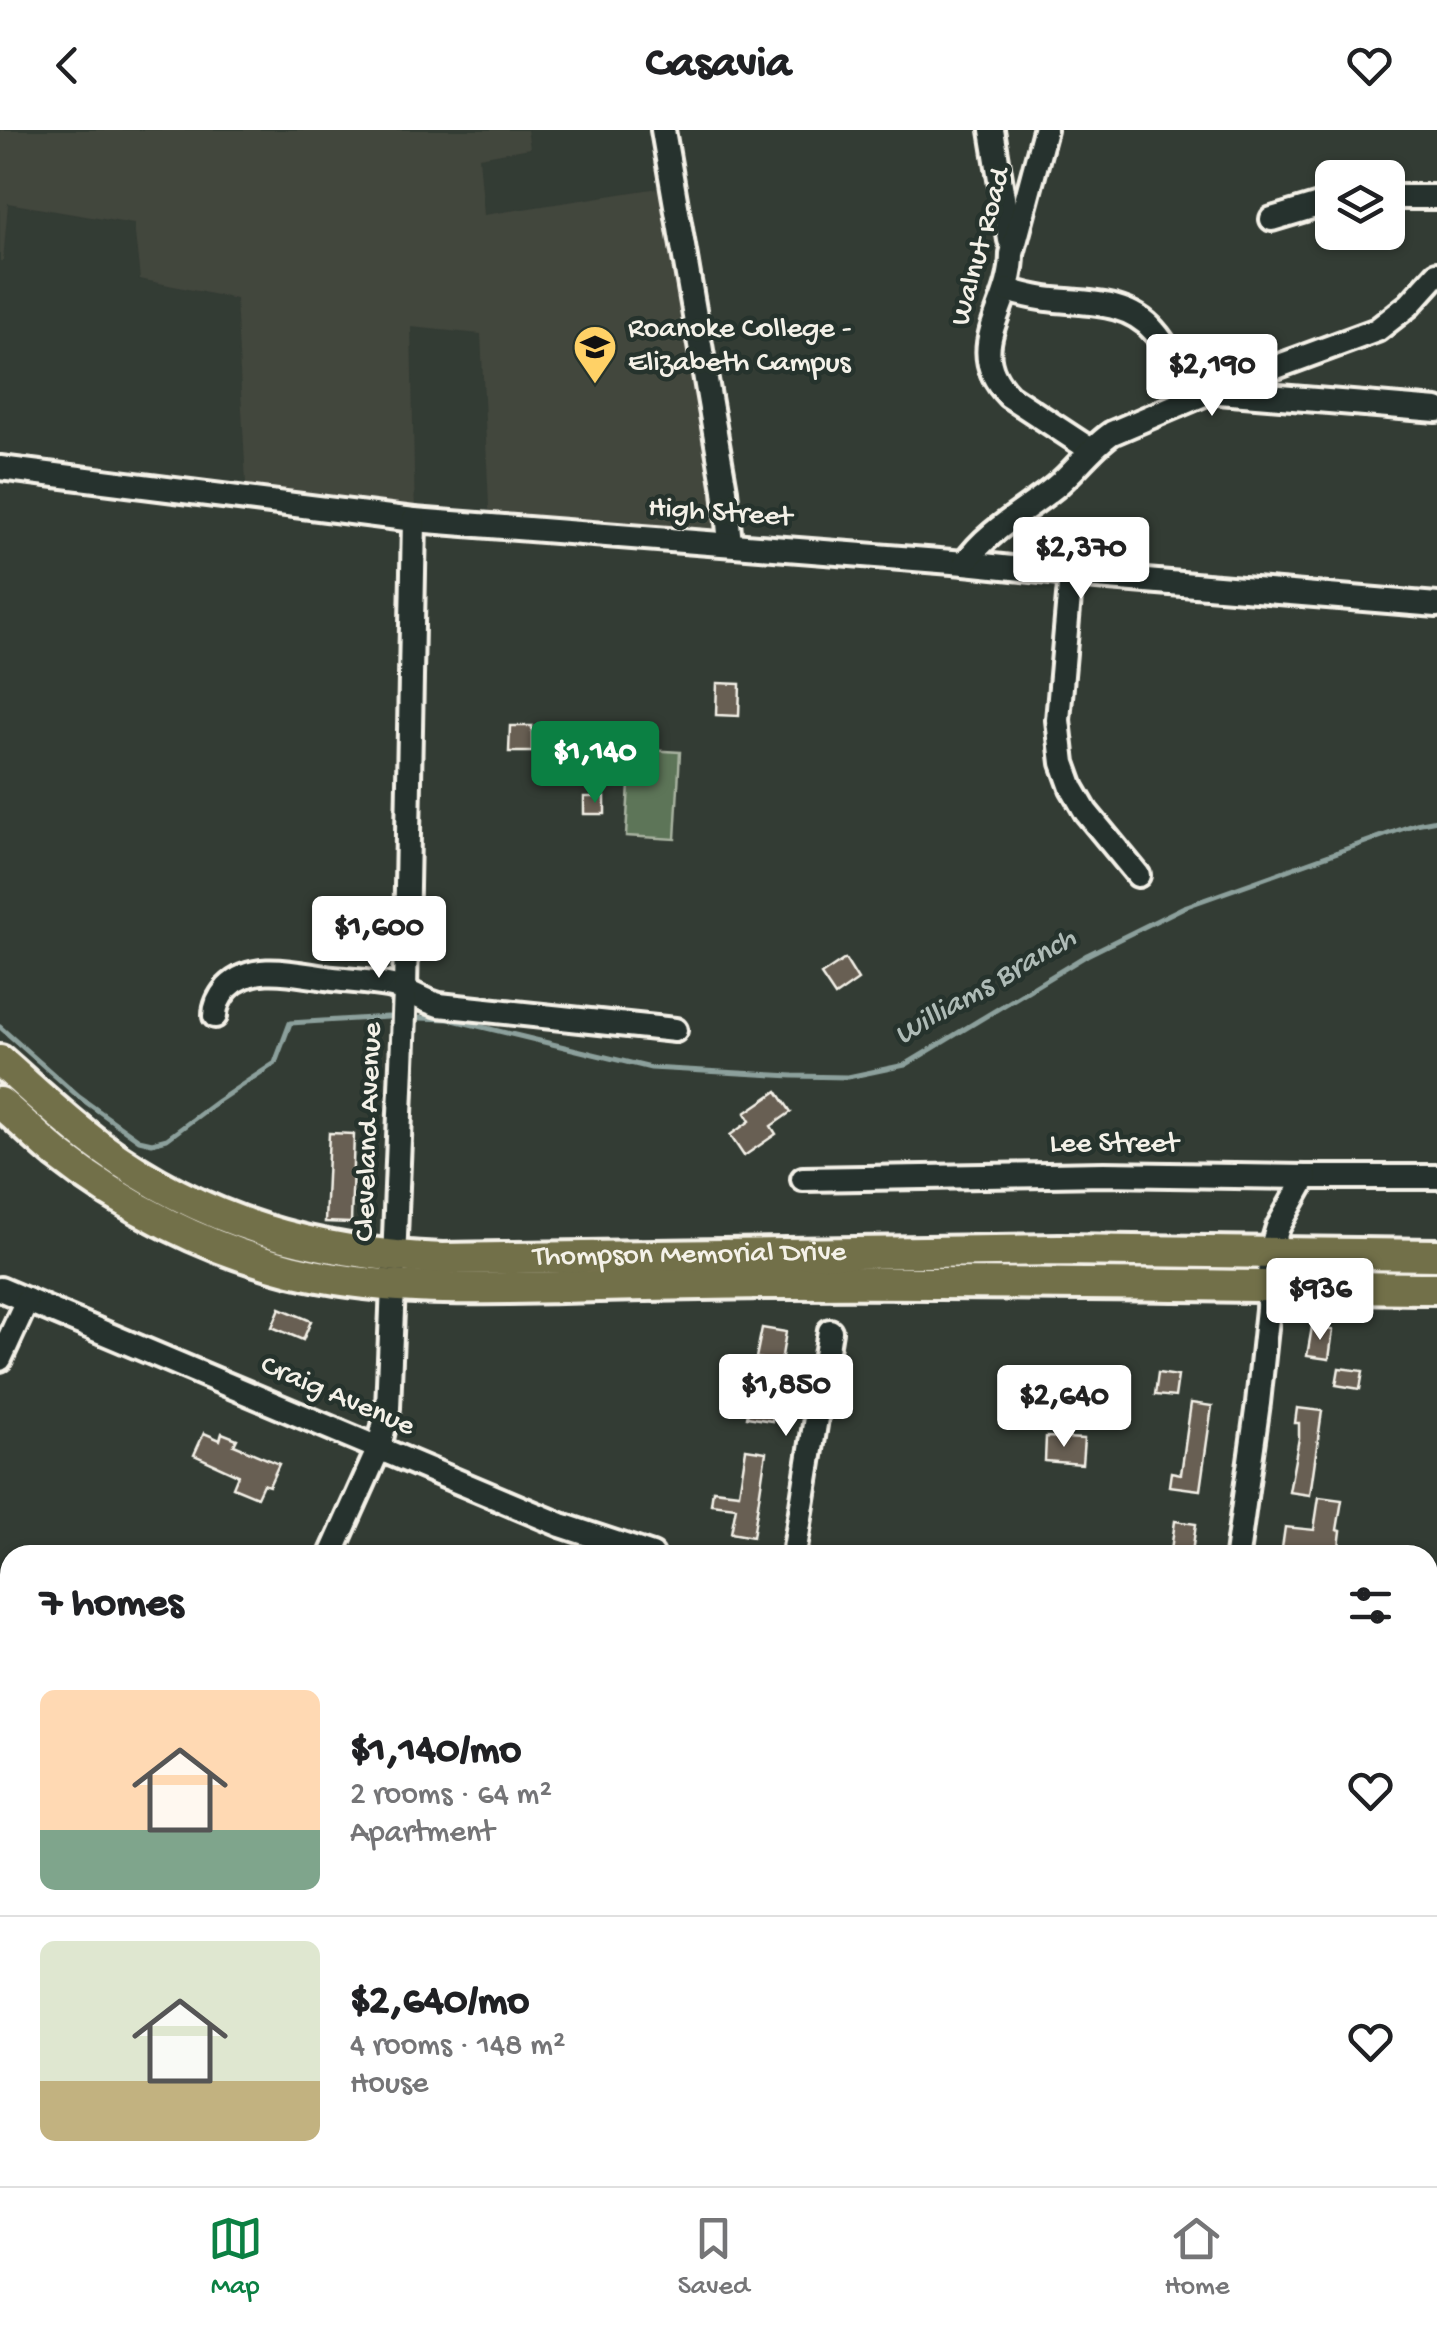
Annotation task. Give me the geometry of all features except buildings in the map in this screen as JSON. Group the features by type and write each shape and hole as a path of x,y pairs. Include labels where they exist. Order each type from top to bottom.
{"main road":[{"name":"Thompson Memorial Drive","path":"0,1061 101,1148 186,1199 237,1221 331,1248 395,1272 482,1289 838,1282 1437,1288"},
{"name":"Thompson Memorial Drive","path":"0,1103 56,1153 146,1212 246,1256 346,1281 443,1260 1060,1250 1437,1255"}],"street":[{"path":"663,130 725,490 730,544"},
{"path":"992,130 1012,254"},
{"name":"Walnut Road","path":"1045,130 1012,254 1008,290 986,356 997,385 1008,396 1091,450"},
{"path":"1405,197 1437,197"},
{"path":"1272,218 1315,207"},
{"path":"964,563 976,547 1057,486 1098,442 1201,395 1378,330 1410,305 1437,274"},
{"path":"1008,290 1049,300 1103,304 1130,312 1158,334 1201,395 1437,410"},
{"name":"High Street","path":"0,468 414,520 1437,605"},
{"name":"Cleveland Avenue","path":"335,1545 379,1448 388,1408 405,990 414,520"},
{"path":"1071,574 1058,720 1062,763 1086,812 1138,875"},
{"path":"214,1016 215,1006 232,983 258,972 393,986 440,1006 674,1030"},
{"name":"Lee Street","path":"803,1178 1104,1174 1437,1177"},
{"path":"1238,1545 1258,1403 1270,1253 1278,1227 1306,1177"},
{"name":"Craig Avenue","path":"0,1288 608,1545"},
{"path":"0,1359 27,1300"},
{"path":"796,1545 830,1331"}],"shaded area":[{"name":"Roanoke College - Elizabeth Campus","path":"0,130 527,130 530,148 479,157 484,215 672,186 730,544 490,527 481,334 411,327 415,520 247,500 236,299 140,279 134,224 8,203 0,261"}],"green space":[{"path":"631,749 680,752 675,839 626,836"}],"waterway":[{"name":"Williams Branch","path":"420,1018 449,1019 651,1068 848,1077 905,1065 1087,955 1184,907 1416,824 1437,820"},
{"name":"Williams Branch","path":"0,1027 79,1097 139,1140 152,1143 167,1139 275,1063 290,1023 388,1017"}],"place":[{"name":"Roanoke College - Elizabeth Campus","path":"595,385"}]}
